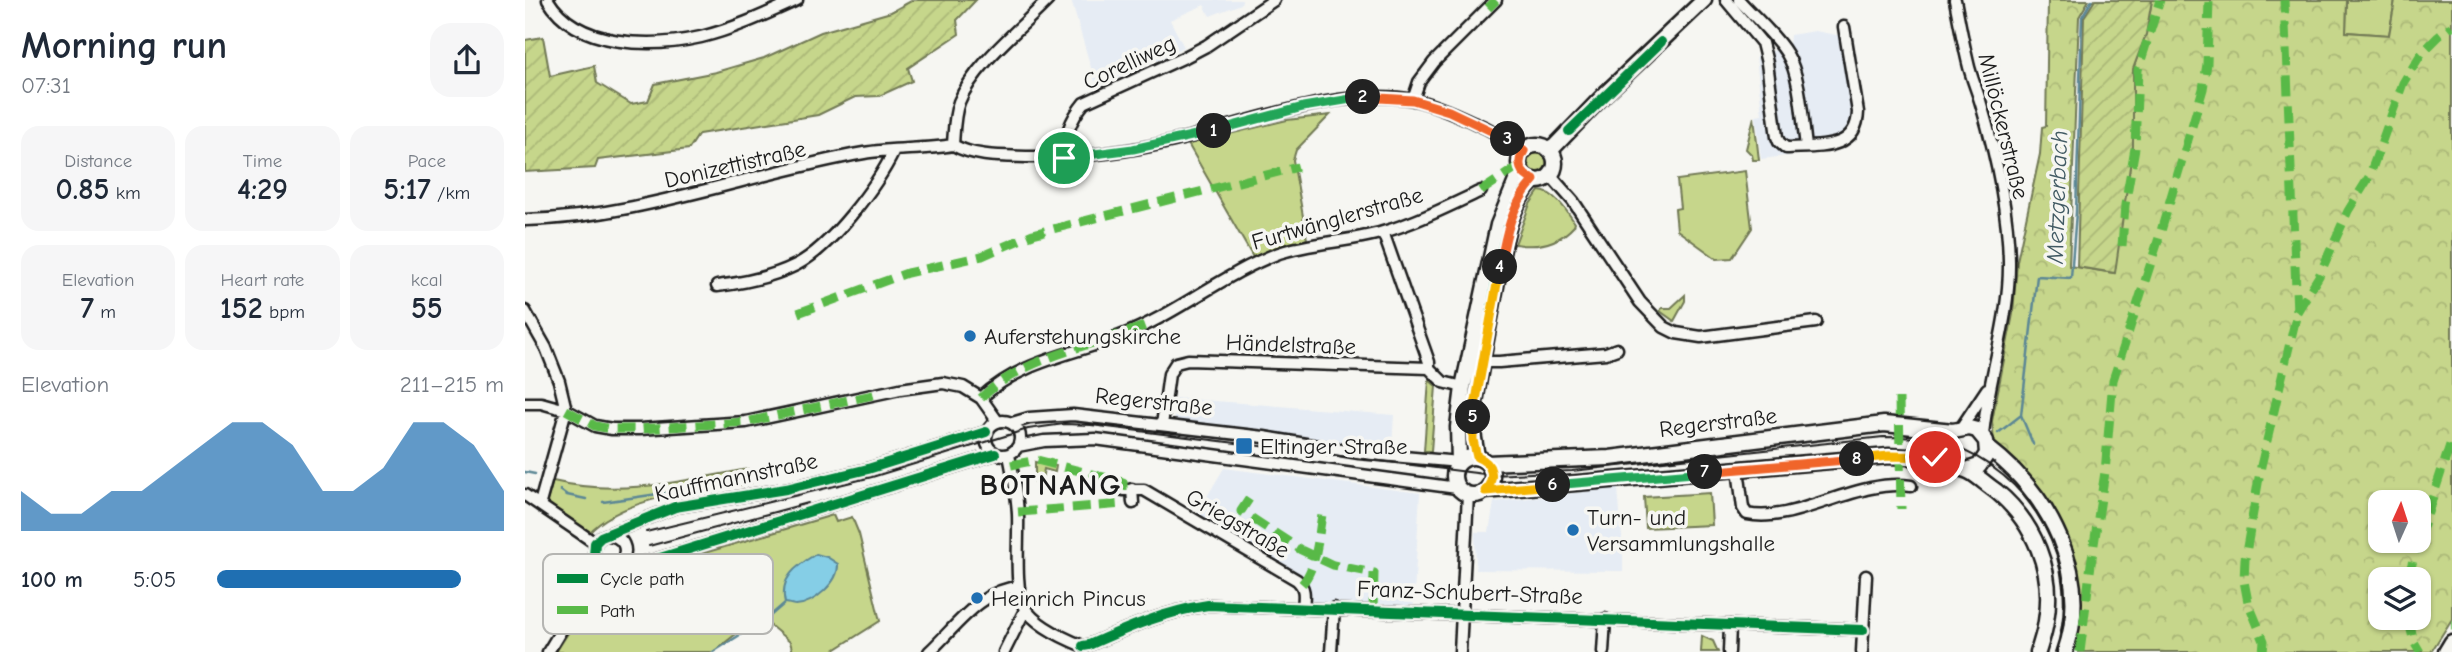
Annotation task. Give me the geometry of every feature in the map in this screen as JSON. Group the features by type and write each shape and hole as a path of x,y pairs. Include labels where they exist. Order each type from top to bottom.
{"main road":[{"path":"1550,151 1606,93 1704,0"},
{"path":"1521,170 1534,180 1550,175 1555,165 1550,151 1546,147 1534,145 1524,151 1520,160 1521,170 1498,225 1463,387 1458,436 1459,462 1453,477 1462,491 1479,494 1485,491 1492,475 1482,460 1472,426 1505,242 1515,209 1524,191 1534,180"},
{"name":"Regerstraße","path":"1482,460 1610,458 1868,425 1977,430 2015,473 2056,527 2070,563 2072,582 2070,636 2065,652"},
{"path":"1948,459 1945,443 1957,430"},
{"path":"1967,470 1979,466 1983,461 1985,441"},
{"path":"1459,462 1470,456 1482,460"},
{"name":"Regerstraße","path":"1485,491 1889,456 1948,459 2000,495 2024,521 2037,544 2045,566 2048,594 2047,620 2038,652"},
{"path":"2446,652 2452,642"}],"street":[{"path":"548,0 560,17 582,32 613,39 662,42 701,37 734,27 797,0"},
{"path":"1048,0 973,79 959,103 953,145 986,155 1064,158 1171,142 1303,107 1346,99 1413,100 1449,111 1500,134 1524,151"},
{"name":"Corelliweg","path":"1064,158 1065,140 1073,116 1084,103 1185,57 1275,0"},
{"path":"1413,100 1419,82 1434,62 1496,0"},
{"path":"1726,0 1755,32 1765,53 1779,142 1786,148 1837,144 1846,140 1857,124 1858,112 1844,27"},
{"path":"1739,0 1781,45 1796,74 1805,146"},
{"name":"Millöckerstraße","path":"1955,0 1968,64 1996,161 2005,209 2009,264 2000,345 1989,386 1985,441"},
{"path":"1765,53 1781,45"},
{"name":"Donizettistraße","path":"525,219 637,206 865,153 953,145"},
{"path":"717,286 735,284 797,265 826,243 887,166 894,150"},
{"path":"1550,175 1573,201 1640,302 1664,327 1687,336 1701,337 1816,322"},
{"name":"Furtwänglerstraße","path":"981,398 998,382 1031,366 1152,323 1252,265 1282,252 1383,232 1431,215 1481,191"},
{"path":"1383,232 1429,368"},
{"path":"525,311 547,348 566,410 540,503"},
{"path":"1482,362 1606,353 1617,349"},
{"name":"Händelstraße","path":"1162,425 1169,374 1175,363 1180,361 1429,368 1443,382 1463,387"},
{"path":"525,403 541,403 566,410 595,426 640,429 746,422 900,389 943,383 963,387 981,398 998,422"},
{"name":"Millöckerstraße","path":"1957,430 1989,386"},
{"name":"Regerstraße","path":"1012,423 1057,415 1302,442 1333,450 1459,462"},
{"path":"998,422 1012,423 1019,431 1018,446 1009,454 995,454 988,446 986,432 991,425 998,422"},
{"name":"Kauffmannstraße","path":"595,544 607,535 675,507 786,489 868,469 986,432"},
{"path":"1437,460 1450,452 1458,436"},
{"name":"Regerstraße","path":"1018,446 1044,441 1095,439 1288,467 1331,469 1462,491"},
{"name":"Kauffmannstraße","path":"673,554 995,454"},
{"path":"1009,454 1018,512 1019,587 1025,610 1083,649"},
{"path":"1738,469 1743,508 1747,514 1756,516 1796,509 1880,486 1897,483 1911,486"},
{"name":"Griegstraße","path":"1133,503 1128,490 1144,490 1297,580 1304,590 1303,608"},
{"path":"1460,652 1462,491"},
{"path":"525,495 595,544 594,554"},
{"path":"607,535 617,537 625,545 625,554"},
{"path":"1862,652 1866,576"},
{"path":"929,652 987,596 1001,589 1019,587"},
{"name":"Franz-Schubert-Straße","path":"1083,649 1133,626 1189,607 1208,605 1863,630"},
{"path":"1331,652 1334,608"},
{"path":"1005,652 1025,610"},
{"path":"1604,652 1605,619"},
{"path":"1729,652 1730,625"},
{"path":"548,652 559,634"}],"shaded area":[{"path":"1071,0 1242,0 1241,4 1210,16 1204,5 1170,20 1184,47 1097,88"},
{"path":"1815,31 1852,38 1863,124 1856,139 1842,149 1761,159 1756,115 1762,114 1756,56 1789,46 1790,35"},
{"path":"1176,398 1394,415 1392,447 1174,430"},
{"path":"1224,468 1420,493 1413,612 1303,608 1302,584 1193,520"},
{"path":"1618,488 1623,571 1476,570 1475,532 1489,532 1494,502"}],"green space":[{"path":"913,0 976,0 957,20 959,34 908,68 912,81 879,96 855,97 818,115 699,134 689,149 598,160 595,168 525,172 525,40 543,37 550,76 594,66 597,83 631,104 648,101 655,84 716,72 764,58 821,32 891,12"},
{"path":"2048,0 2089,0 2079,17 2069,266 2114,273 2133,146 2133,69 2146,34 2152,0 2347,0 2346,32 2389,35 2395,0 2452,0 2452,619 2431,652 2079,652 2077,561 2043,492 1994,442 1992,421 2013,314 2017,261 2040,154 2042,127 2046,126"},
{"path":"2095,0 2152,0 2146,34 2133,69 2133,145 2115,273 2077,267 2084,17"},
{"path":"2347,0 2395,0 2389,35 2346,32"},
{"path":"1330,115 1296,150 1293,160 1307,239 1254,259 1188,144 1287,120"},
{"path":"1754,117 1759,160 1753,160 1746,149"},
{"path":"1537,152 1544,155 1547,162 1544,169 1537,172 1530,169 1527,162 1530,155"},
{"path":"1745,171 1752,228 1732,258 1717,259 1677,230 1675,209 1680,208 1677,180"},
{"path":"1539,191 1550,194 1560,202 1575,223 1574,226 1554,241 1532,245 1515,244 1530,204"},
{"path":"1685,295 1685,301 1674,321 1660,311 1662,308 1671,308"},
{"path":"1429,380 1436,386 1431,451 1424,451"},
{"path":"1035,462 1056,466 1055,472 1044,469 1041,484 1035,484"},
{"path":"748,469 751,483 687,492 642,503 603,521 588,534 546,504 553,481 602,488 651,486"},
{"path":"1710,493 1712,525 1646,528 1644,497"},
{"path":"833,515 836,522 852,517 859,534 880,621 831,652 793,652 790,642 773,628 773,554 701,554"},
{"path":"567,634 736,634 713,652 556,652"},
{"path":"1702,636 1713,641 1718,652 1701,652"}],"water":[{"path":"816,554 838,564 830,585 803,604 785,603 787,580 796,568"}],"waterway":[{"name":"Metzgerbach","path":"2033,444 2021,415 2037,276 2071,278 2076,212 2082,17 2092,0"},
{"path":"1998,433 2020,416"},
{"path":"525,472 535,474"},
{"path":"603,502 747,481"},
{"path":"560,490 567,495 586,499"},
{"path":"773,613 785,603"},
{"path":"713,652 742,634"}],"tram line":[{"path":"646,532 872,477 1028,429 1064,424 1091,425 1492,475 1572,471 1883,437 1915,438 1946,444 1976,457 2003,476 2026,499 2044,526 2057,556 2063,587 2063,620 2055,652"},
{"path":"649,546 808,503"}],"marked path":[{"path":"1488,8 1496,0"},
{"path":"2122,246 2125,205 2135,148 2138,70 2160,0"},
{"path":"2080,652 2105,472 2113,380 2203,89 2207,64 2209,0"},
{"path":"2263,652 2264,641 2248,602 2244,581 2245,559 2261,466 2297,313 2284,0"},
{"path":"2297,312 2319,276 2348,211 2369,177 2403,83 2421,54 2452,26"},
{"path":"1481,191 1520,165"},
{"path":"798,313 907,273 982,256 1033,234 1298,167"},
{"path":"981,398 999,383 1040,361 1152,323"},
{"path":"566,410 595,426 640,429 746,422 882,393"},
{"path":"1899,398 1901,509"},
{"path":"2431,503 2452,439"},
{"path":"1011,465 1037,460 1123,482 1123,490"},
{"path":"1249,499 1241,511 1301,550 1333,565 1374,573 1373,610"},
{"path":"1018,512 1124,504"},
{"path":"1302,584 1314,560 1322,515"},
{"path":"2411,567 2415,553"},
{"path":"2411,630 2420,652"}],"cycle path":[{"path":"1569,131 1661,42"},
{"path":"1489,326 1507,229 1523,194 1534,180"},
{"path":"594,554 595,543 601,537 675,507 786,489 868,469 986,432"},
{"path":"671,554 995,454"},
{"path":"1083,646 1162,616 1208,605 1863,630"}],"place":[{"name":"Auferstehungskirche","path":"970,336"},
{"name":"Eltinger Straße","path":"1244,446"},
{"name":"Turn- und Versammlungshalle","path":"1573,530"},
{"name":"Heinrich Pincus","path":"977,598"}],"district":[{"name":"BOTNANG","path":"1051,485"}],"route":[{"path":"1064,158 1171,142 1303,107 1362,97 1413,100 1449,111 1514,142 1524,151 1520,160 1521,170 1534,180 1524,191 1515,209 1505,242 1482,362 1472,426 1477,457 1491,468 1491,481 1485,491 1889,456 1935,457"}]}
